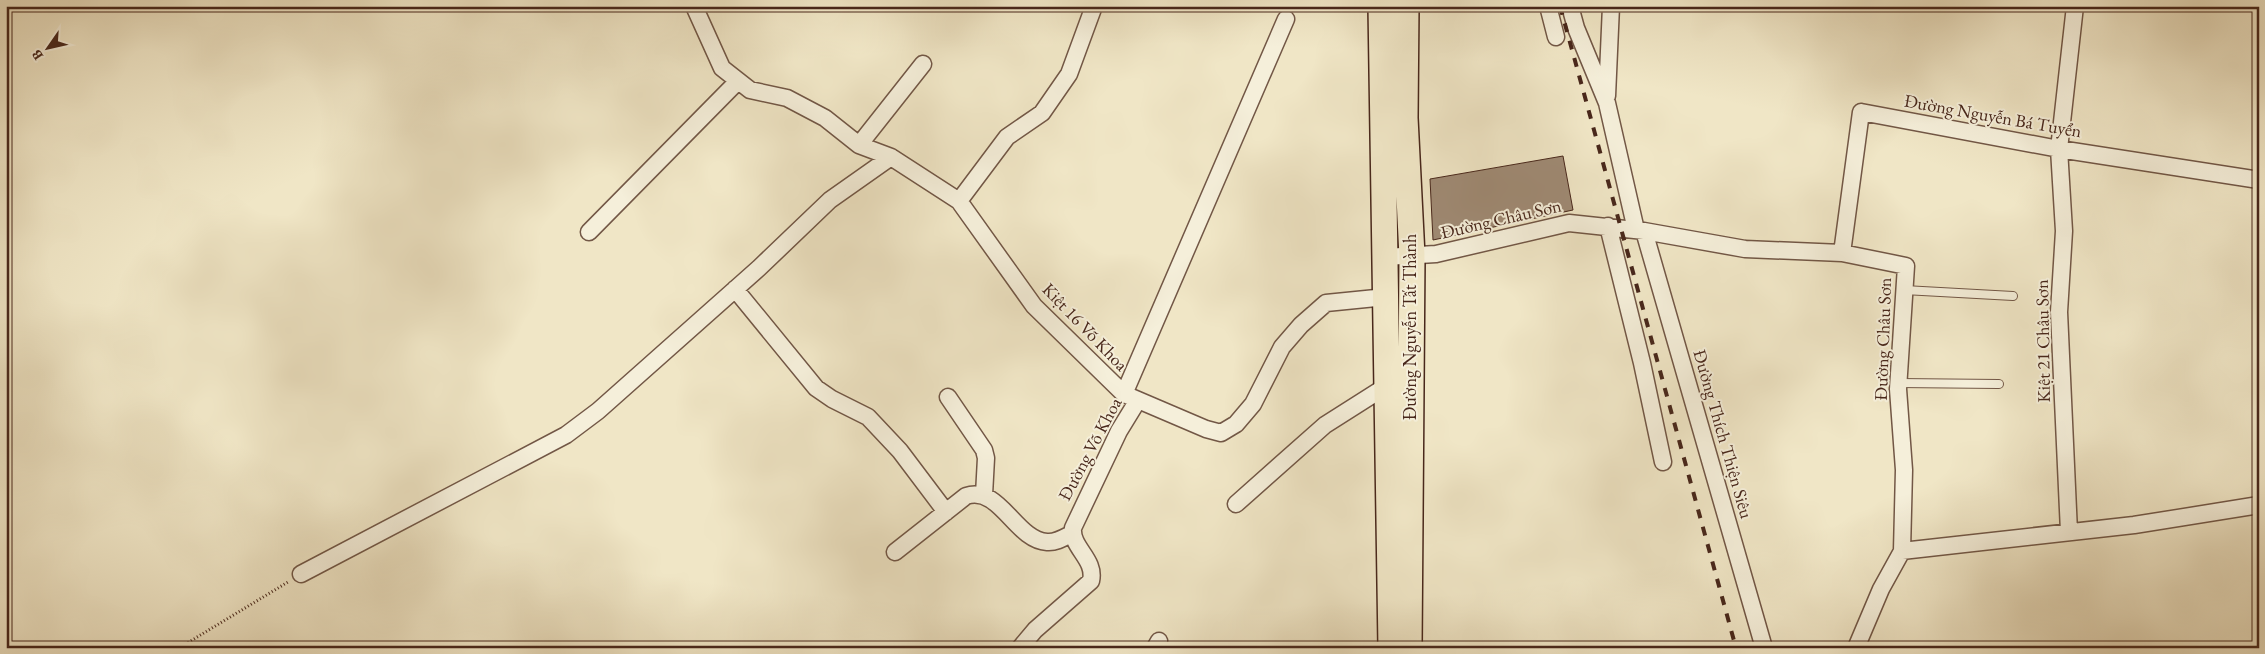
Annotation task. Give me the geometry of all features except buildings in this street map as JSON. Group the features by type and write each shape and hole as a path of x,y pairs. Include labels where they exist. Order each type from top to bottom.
{"main road":[{"name":"Đường Nguyễn Tất Thành","path":"1381,6 1391,648"},
{"name":"Đường Nguyễn Tất Thành","path":"1406,6 1405,118 1412,256 1410,648"}],"street":[{"path":"694,6 722,68 750,90 787,98 810,110 825,118 859,145 892,157 959,201 1007,137 1042,113 1070,74 1094,6"},
{"path":"1548,6 1556,37"},
{"path":"1570,6 1607,103"},
{"path":"1607,103 1611,6"},
{"name":"Kiệt 21 Châu Sơn","path":"2070,532 2059,312 2064,231 2059,149 2075,6"},
{"path":"1131,397 1286,19"},
{"path":"859,145 923,64"},
{"path":"589,232 738,81"},
{"name":"Đường Thích Thiện Siêu","path":"1607,103 1640,231 1764,648"},
{"name":"Đường Nguyễn Bá Tuyển","path":"1842,253 1861,112 2059,149 2259,180"},
{"path":"301,574 566,435 598,412 735,289 830,200 892,157"},
{"name":"Kiệt 16 Võ Khoa","path":"959,201 1034,306 1131,397"},
{"name":"Đường Châu Sơn","path":"1385,257 1436,254 1569,222 1608,226 1745,249 1842,253 1906,266 1898,383 1904,470 1902,551"},
{"path":"1608,226 1642,363 1663,462"},
{"path":"735,289 806,377 824,394 868,417 900,451 946,512"},
{"name":"Đường Võ Khoa","path":"1073,533 1076,520 1119,432 1131,397 1206,429 1221,432 1236,424 1253,404 1282,347 1301,325 1326,303 1386,297"},
{"path":"1236,504 1325,425 1388,385"},
{"path":"948,397 984,450 986,458 984,495"},
{"path":"895,552 966,496 984,495 1026,531 1045,542 1057,540 1073,533 1090,562 1093,575 1091,581 1035,630 1020,648"},
{"path":"1856,648 1881,589 1902,551 2134,525 2259,505"}],"lane":[{"path":"1904,290 2013,296"},
{"path":"1898,383 1999,384"}],"path":[{"path":"179,648 301,574"}],"railway":[{"path":"1560,6 1736,648"}]}
